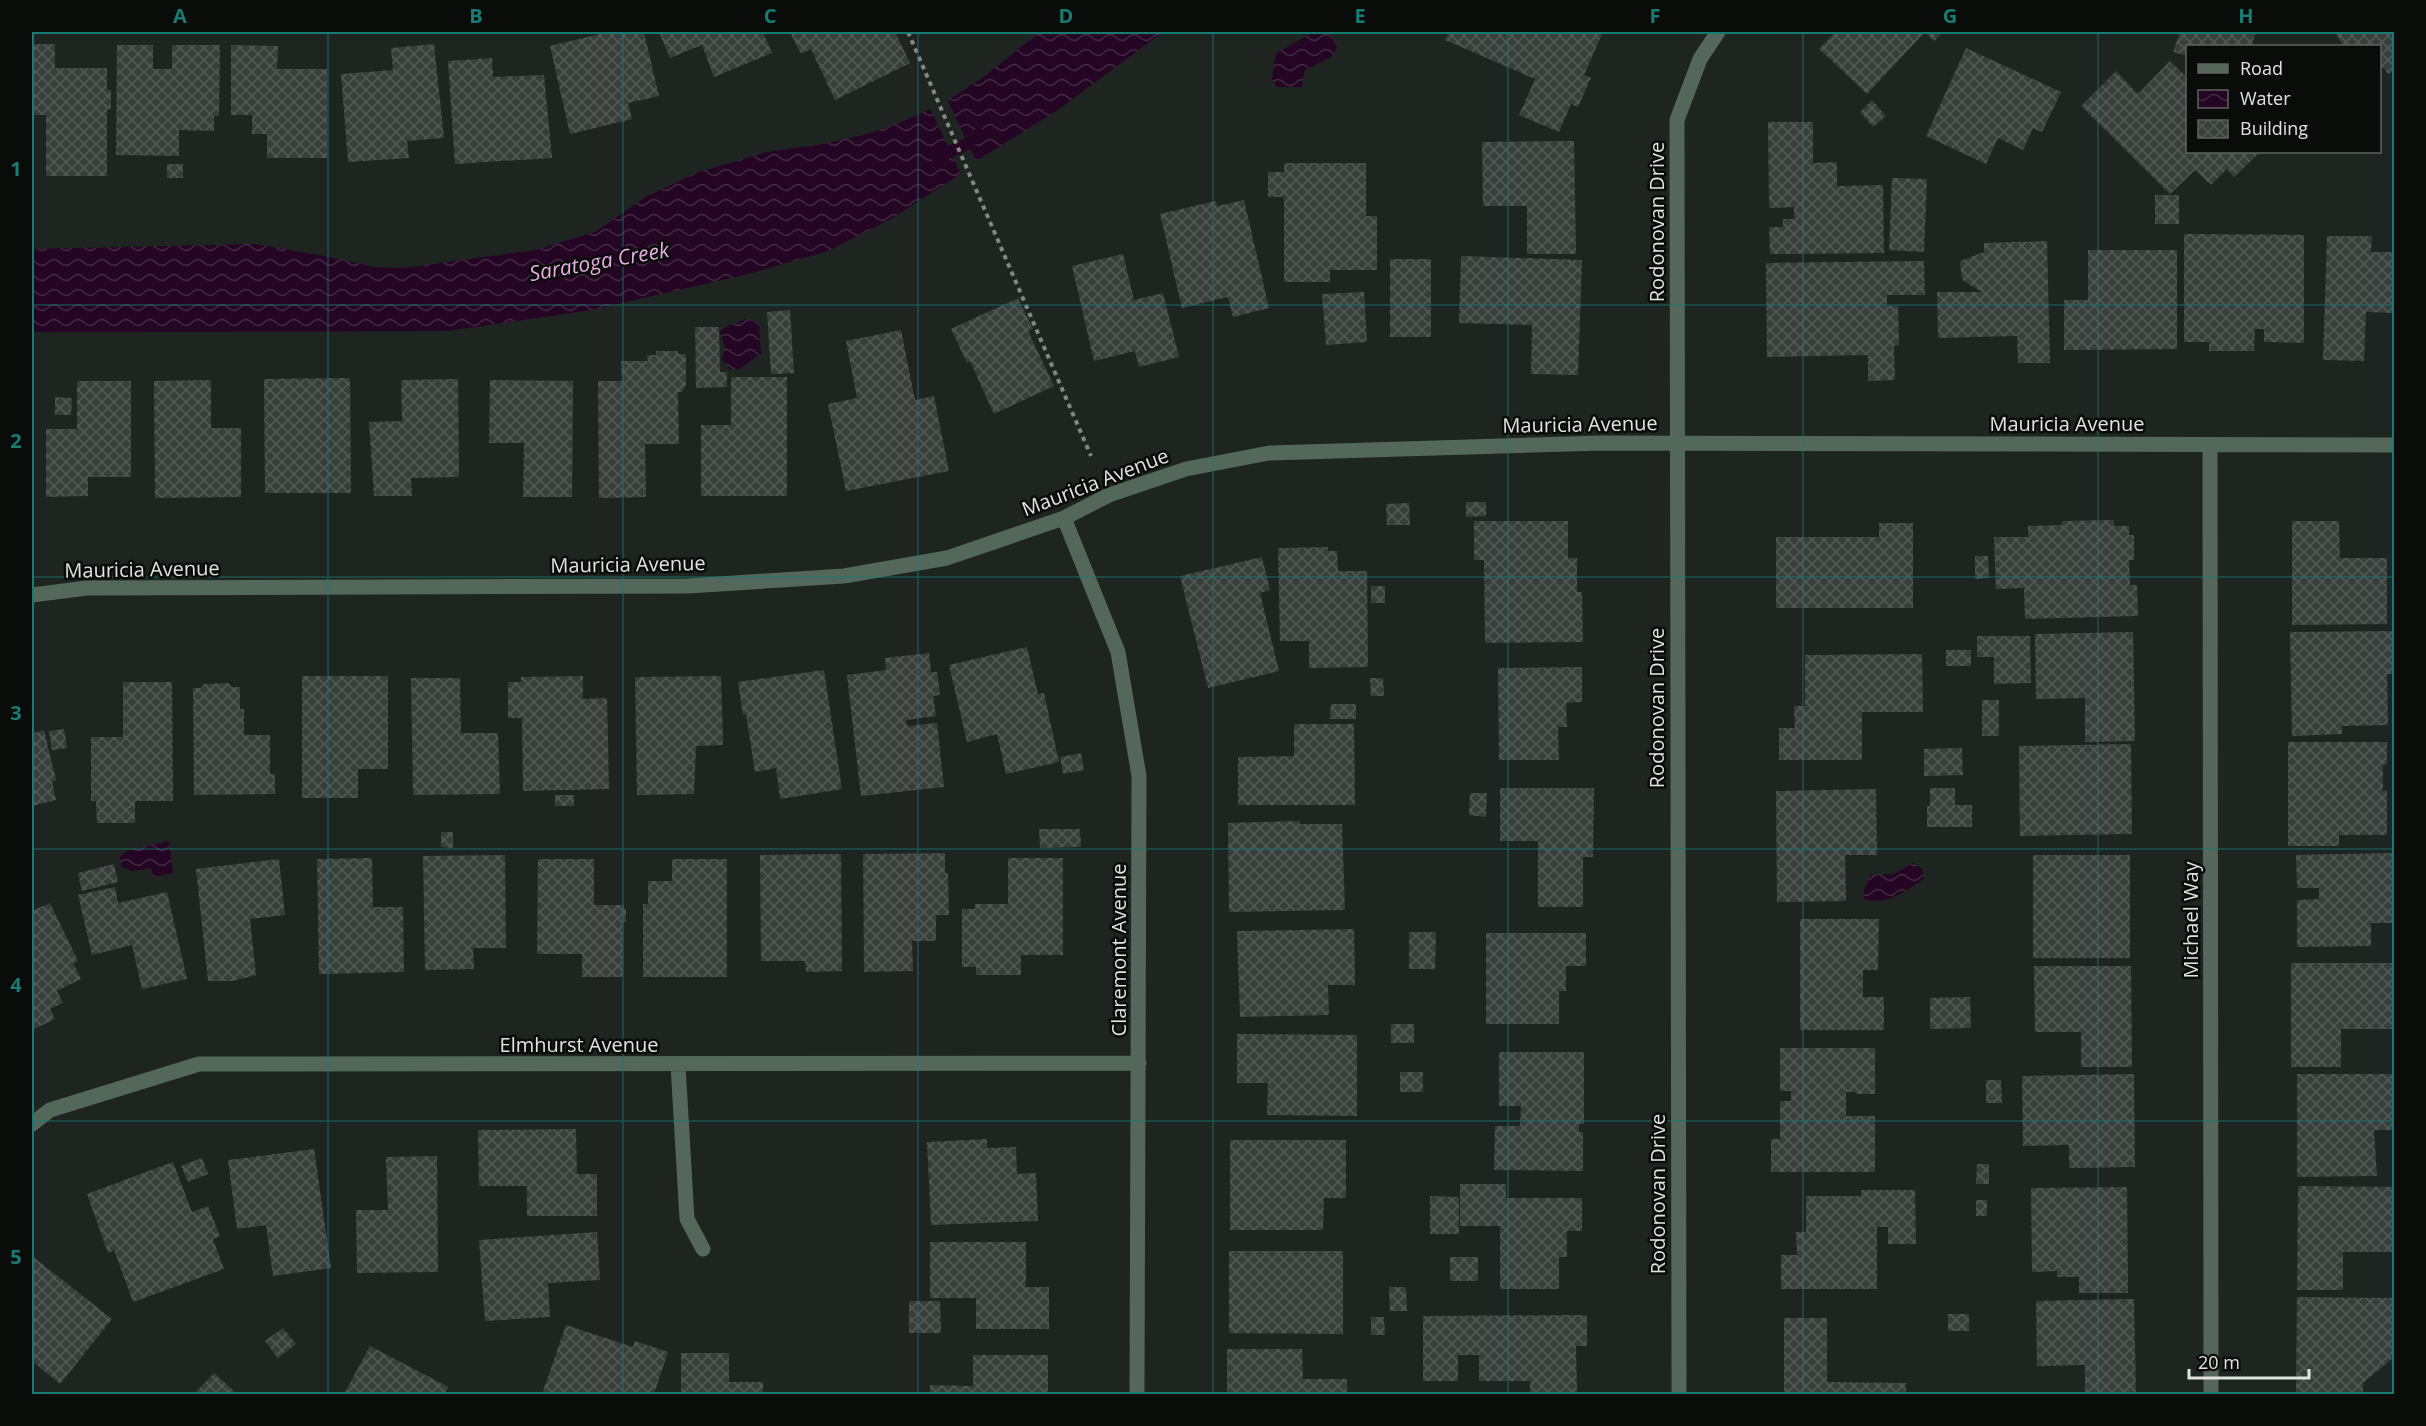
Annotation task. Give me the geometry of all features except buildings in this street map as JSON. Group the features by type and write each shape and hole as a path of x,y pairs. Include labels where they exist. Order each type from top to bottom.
{"street":[{"name":"Rodonovan Drive","path":"1679,1395 1677,120 1700,59 1718,32"},
{"name":"Mauricia Avenue","path":"32,595 87,588 688,586 844,576 947,558 1064,518 1109,495 1186,469 1269,453 1676,443 2394,445"},
{"name":"Michael Way","path":"2210,445 2211,1395"},
{"name":"Claremont Avenue","path":"1064,518 1118,652 1139,776 1137,1395"},
{"name":"Elmhurst Avenue","path":"32,1124 50,1110 199,1064 1139,1063"},
{"path":"678,1065 687,1219 703,1249"}],"path":[{"path":"908,32 1091,456"}],"water":[{"path":"1040,32 1163,32 1055,112 976,161 948,101 986,75"},
{"path":"1329,32 1337,48 1331,57 1305,70 1301,87 1277,87 1272,79 1276,53 1312,33"},
{"path":"930,109 961,174 889,220 828,251 748,274 592,310 447,331 32,332 32,249 255,244 374,267 404,268 536,250 595,232 647,196 699,172 767,152 825,144 867,134"},
{"path":"744,319 752,320 759,325 761,353 740,369 730,369 722,360 725,347 720,332"},
{"path":"169,841 173,873 153,877 151,868 132,871 122,867 120,857 126,851"},
{"path":"1913,863 1922,869 1924,879 1888,899 1864,899 1864,890 1871,875 1894,874"}],"waterway":[{"name":"Saratoga Creek","path":"937,157 965,145 979,134"}]}
